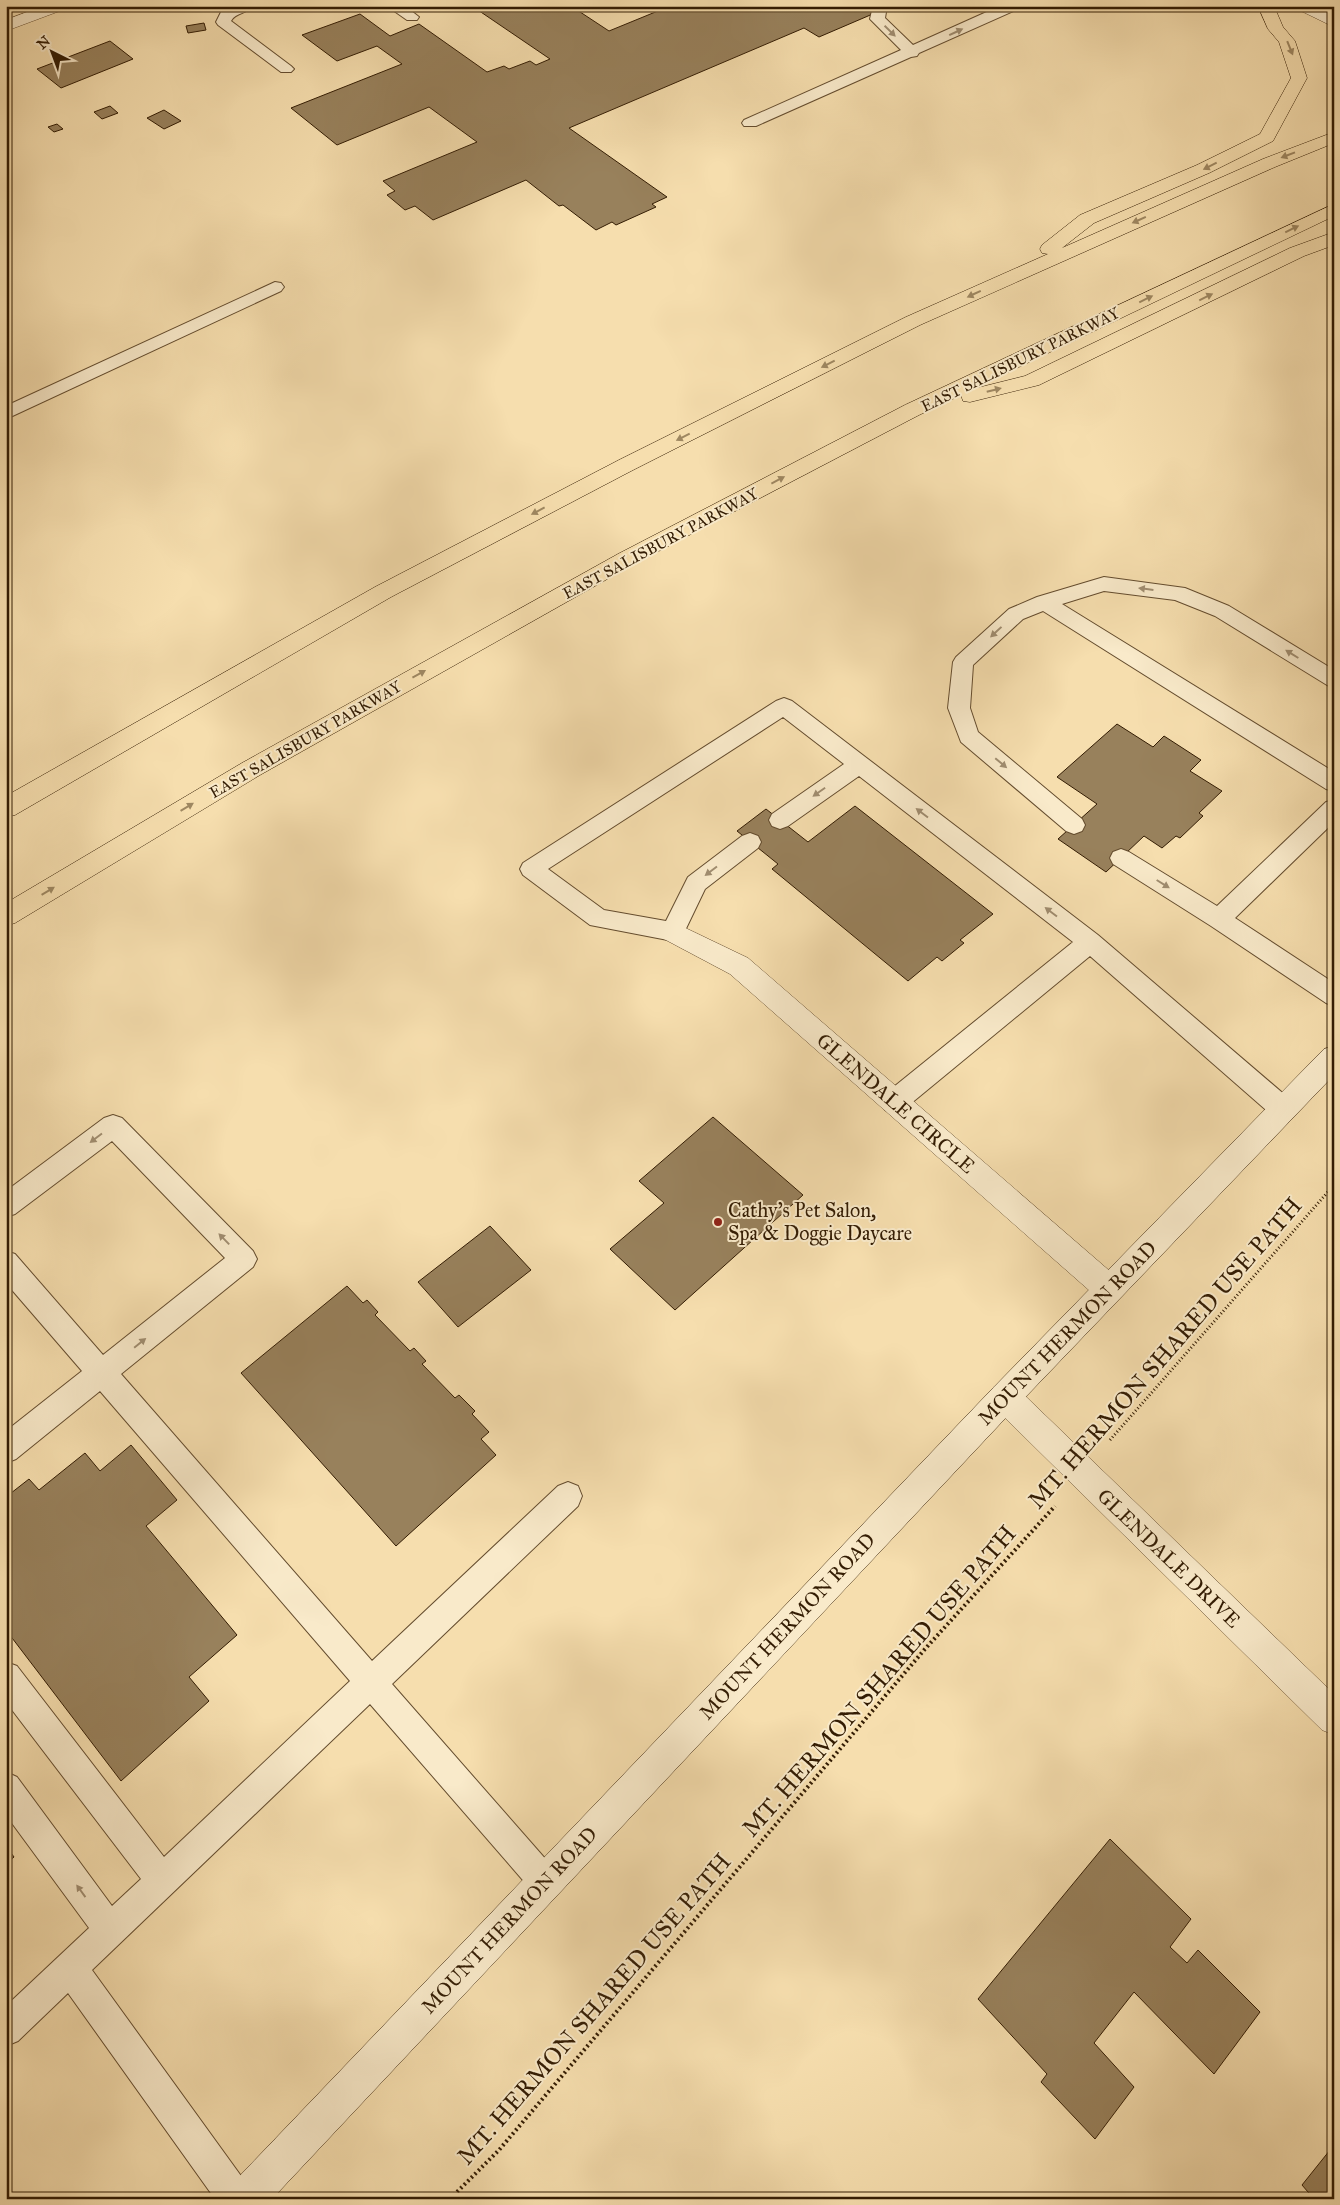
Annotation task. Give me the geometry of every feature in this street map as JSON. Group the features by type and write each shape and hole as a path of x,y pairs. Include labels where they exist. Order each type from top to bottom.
{"main road":[{"path":"6,26 59,6"},
{"path":"1019,273 1087,219 1203,169 1267,137 1299,78 1287,41 1276,29 1266,6"},
{"path":"1303,6 1334,22"},
{"path":"6,808 383,592 669,444 914,321 1269,162 1334,138"},
{"name":"EAST SALISBURY PARKWAY","path":"6,916 251,768 626,559 912,410 1334,209"},
{"path":"912,410 1032,381 1297,252 1334,238"},
{"name":"GLENDALE CIRCLE","path":"674,932 739,966 1109,1289"},
{"name":"MOUNT HERMON ROAD","path":"245,2199 1005,1396 1334,1057"},
{"name":"GLENDALE DRIVE","path":"1005,1396 1334,1718"}],"lane":[{"path":"246,6 229,12 224,17 223,22 286,69"},
{"path":"394,6 412,17"},
{"path":"880,6 877,19 912,53"},
{"path":"750,123 912,53 1013,6"},
{"path":"6,413 275,287"},
{"path":"1074,825 969,736 958,708 964,662 1016,614 1044,602 1104,584 1178,593 1222,611 1334,680"},
{"path":"1044,602 1334,783"},
{"path":"750,842 696,883 674,932 598,918 531,869 784,706 858,765 1090,942 1283,1109"},
{"path":"780,820 858,765"},
{"path":"1219,919 1334,808"},
{"path":"1121,858 1219,919 1334,996"},
{"path":"894,1102 1090,942"},
{"path":"6,1206 113,1126 244,1259 102,1374 6,1448"},
{"path":"6,1263 545,1882"},
{"path":"6,2029 568,1496"},
{"path":"6,1677 163,1881"},
{"path":"6,1788 110,1930"},
{"path":"70,1968 237,2199"}],"path":[{"name":"MT. HERMON SHARED USE PATH","path":"450,2199 499,2150 925,1649 1024,1542 1334,1185"}],"building":[{"path":"472,6 571,6 609,31 670,6 864,6 875,13 819,37 804,28 569,128 667,197 652,204 656,207 616,225 612,222 596,230 563,205 559,206 526,180 433,220 415,206 405,210 387,195 395,191 383,181 477,142 429,107 337,145 291,108 402,64 377,46 337,61 302,35 360,14 390,36 419,24 487,72 504,66 509,69 530,61 536,65 550,59"},
{"path":"204,23 206,30 188,33 186,26"},
{"path":"110,41 133,59 61,88 37,69"},
{"path":"110,106 118,113 102,119 94,112"},
{"path":"164,110 181,121 164,129 147,118"},
{"path":"57,124 63,129 54,132 48,127"},
{"path":"1117,724 1153,747 1164,736 1201,760 1190,771 1222,791 1199,813 1203,816 1180,838 1176,836 1162,848 1144,836 1106,872 1058,839 1097,804 1057,777"},
{"path":"855,806 993,914 960,940 964,943 942,961 937,957 908,981 772,869 778,864 737,831 766,809 808,842"},
{"path":"713,1117 803,1195 675,1310 610,1249 664,1203 639,1181"},
{"path":"490,1226 531,1270 458,1327 418,1282"},
{"path":"347,1286 363,1303 367,1300 378,1312 375,1315 410,1351 414,1348 426,1361 422,1364 455,1398 459,1395 475,1411 472,1414 489,1432 481,1439 496,1455 396,1546 241,1373"},
{"path":"131,1445 177,1500 146,1526 237,1635 189,1677 209,1701 121,1781 6,1630 6,1497 29,1479 39,1490 85,1453 100,1471"},
{"path":"1110,1839 1191,1919 1170,1947 1187,1963 1198,1950 1260,2012 1214,2074 1134,1992 1094,2043 1134,2087 1095,2139 1041,2082 1047,2074 978,1999"},
{"path":"6,1846 14,1857 6,1864"},
{"path":"1334,2145 1334,2199 1314,2199 1302,2185"}],"place":[{"name":"Cathy's Pet Salon, Spa & Doggie Daycare","path":"718,1222"}]}
